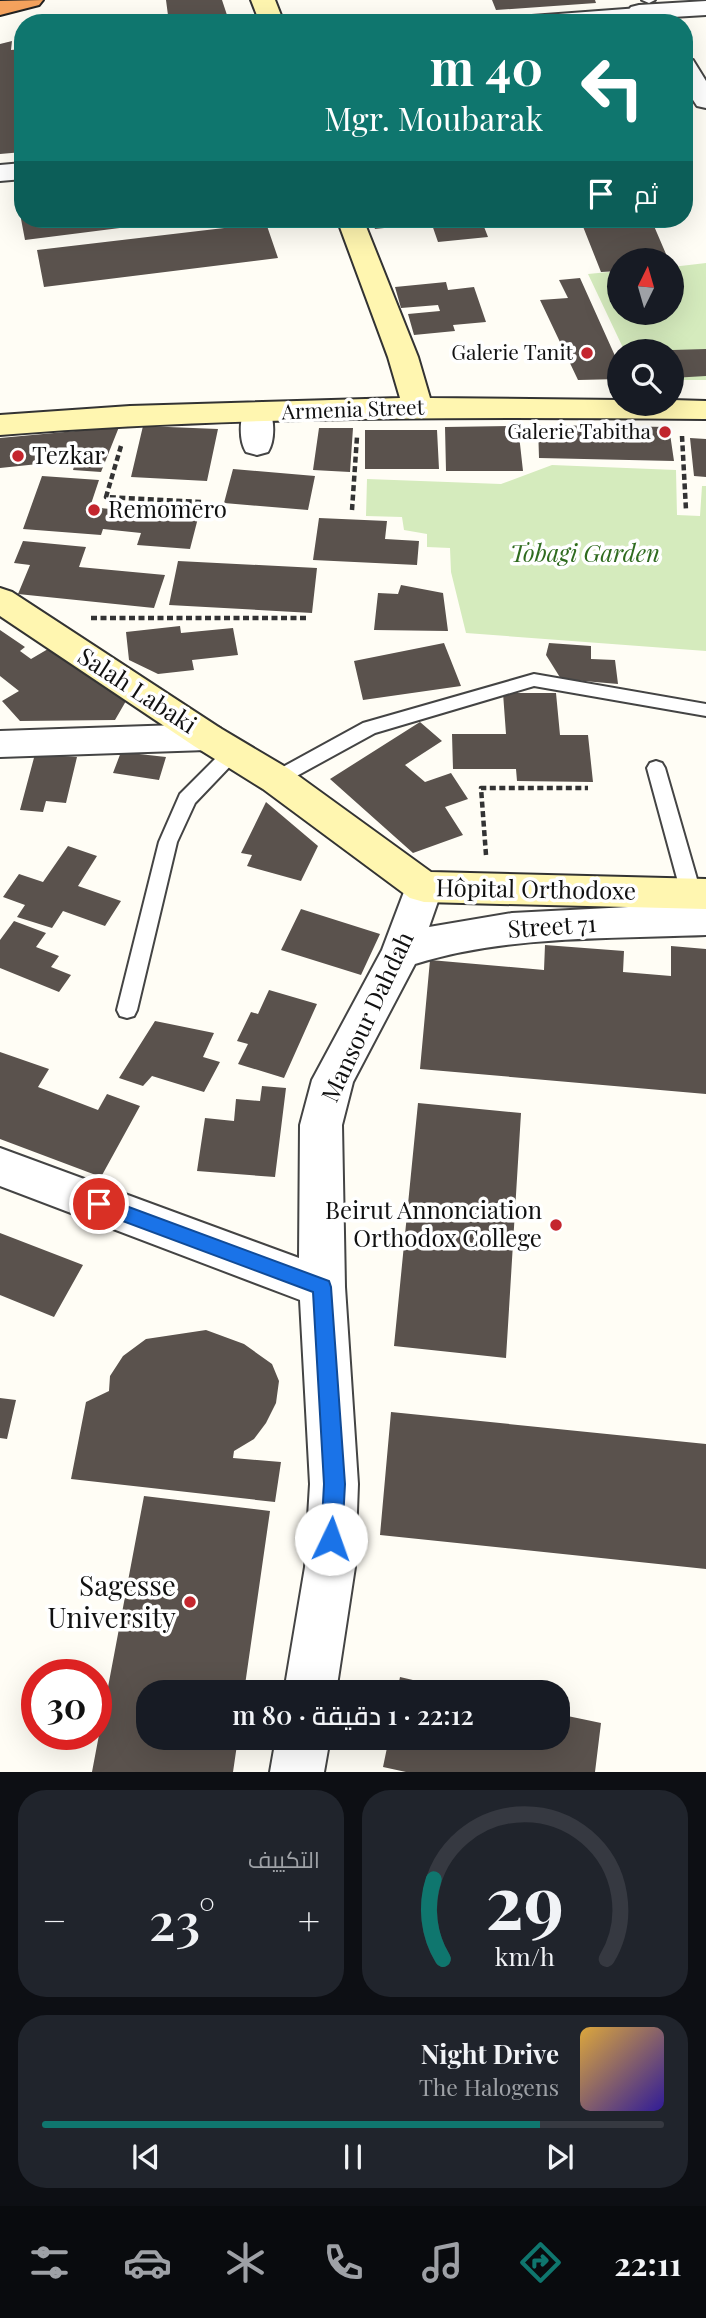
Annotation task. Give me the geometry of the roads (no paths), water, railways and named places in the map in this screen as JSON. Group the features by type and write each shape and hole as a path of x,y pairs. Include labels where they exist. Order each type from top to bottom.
{"highway":[{"path":"0,8 31,0"}],"street":[{"path":"648,8 706,8"},
{"path":"648,8 692,14"},
{"path":"693,80 706,101"},
{"path":"354,228 418,407"},
{"name":"Armenia Street","path":"0,425 130,415 257,414 418,407 693,410"},
{"path":"257,414 257,445"},
{"name":"Salah Labaki","path":"0,600 275,779"},
{"path":"0,744 219,745"},
{"name":"Hôpital Orthodoxe","path":"275,779 424,887 488,887 701,902"},
{"name":"Mansour Dahdah","path":"312,1680 330,1567 334,1484 322,1287 320,1142 323,1115 333,1080 401,952 424,887"},
{"name":"Street 71","path":"401,952 427,942 701,902"},
{"path":"0,1167 322,1287"},
{"path":"297,1772 301,1750"}],"lane":[{"path":"585,14 648,8"},
{"path":"275,779 369,728 534,680 706,710"},
{"path":"127,1010 168,842 187,799 219,745"},
{"path":"656,768 701,902"}],"place":[{"name":"Galerie Tanit","path":"587,353"},
{"name":"Galerie Tabitha","path":"665,432"},
{"name":"Tezkar","path":"18,456"},
{"name":"Remomero","path":"94,510"},
{"name":"Beirut Annonciation Orthodox College","path":"556,1225"},
{"name":"Sagesse University","path":"190,1602"}],"park label":[{"name":"Tobagi Garden","path":"585,554"}]}
